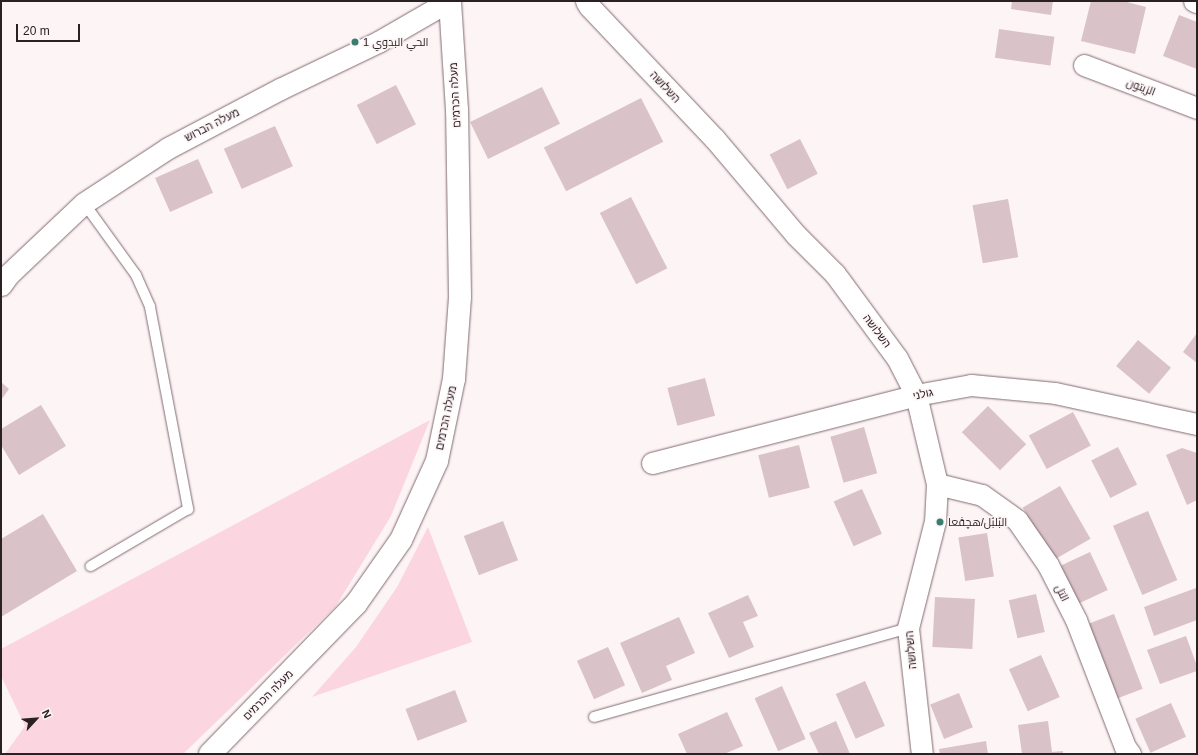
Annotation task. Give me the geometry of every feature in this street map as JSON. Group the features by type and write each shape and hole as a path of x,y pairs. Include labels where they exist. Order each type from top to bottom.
{"street":[{"name":"מעלה הברוש","path":"1,285 9,274 84,203 168,148 280,89 378,42 450,1"},
{"name":"מעלה הכרמים","path":"210,754 356,604 401,540 437,461 454,379 460,297 457,110 450,1"},
{"name":"השלושה","path":"586,1 594,12 714,138 796,235 835,274 897,358 916,395 937,484 935,521 908,628 922,754"},
{"name":"الزيتون","path":"1084,65 1197,108"},
{"name":"גולני","path":"652,463 916,395 971,385 1047,392 1197,424"},
{"name":"التل","path":"937,484 982,495 1018,520 1048,565 1076,620 1125,747 1130,754"}],"lane":[{"path":"84,203 136,275 150,307 188,509 91,566"},
{"path":"594,717 908,628"}],"shaded area":[{"path":"430,420 391,516 336,606 183,754 5,754 25,726 1,676 1,649"},
{"path":"428,527 472,642 312,697 356,647 397,587"}],"building":[{"path":"1012,1 1053,1 1051,15 1011,9"},
{"path":"1091,1 1123,1 1146,7 1135,54 1081,41"},
{"path":"1179,15 1197,22 1197,69 1163,56"},
{"path":"999,29 1054,37 1050,66 995,58"},
{"path":"396,85 416,124 377,144 357,105"},
{"path":"542,87 560,124 488,159 470,122"},
{"path":"641,98 663,142 566,191 544,147"},
{"path":"275,126 293,166 242,189 224,149"},
{"path":"800,139 818,174 787,189 770,154"},
{"path":"198,159 213,193 170,212 155,178"},
{"path":"631,197 667,268 636,284 600,213"},
{"path":"1008,199 1018,257 983,263 973,205"},
{"path":"1197,333 1197,363 1183,352"},
{"path":"1138,340 1171,368 1149,394 1116,366"},
{"path":"705,378 715,416 677,426 667,388"},
{"path":"1,382 9,389 1,400"},
{"path":"41,405 66,446 19,475 1,445 1,429"},
{"path":"988,406 1026,444 1000,470 962,432"},
{"path":"1073,412 1091,446 1047,469 1029,435"},
{"path":"864,427 877,473 844,483 830,437"},
{"path":"799,445 810,488 769,498 758,455"},
{"path":"1118,447 1137,484 1110,498 1091,461"},
{"path":"1182,448 1197,453 1197,500 1187,505 1166,455"},
{"path":"1060,486 1090,539 1053,560 1023,508"},
{"path":"862,489 882,534 854,546 834,502"},
{"path":"1148,511 1177,580 1142,595 1113,526"},
{"path":"43,514 77,571 1,617 1,539"},
{"path":"503,521 518,560 479,575 464,536"},
{"path":"987,533 994,576 965,581 958,538"},
{"path":"1090,552 1108,590 1079,604 1061,566"},
{"path":"1196,588 1197,620 1154,636 1144,607"},
{"path":"1036,594 1045,632 1017,638 1009,600"},
{"path":"748,595 758,616 743,622 754,647 729,658 708,613"},
{"path":"935,597 975,599 972,649 932,647"},
{"path":"1114,614 1143,689 1117,699 1088,624"},
{"path":"679,617 695,653 666,666 672,680 642,693 620,643"},
{"path":"1186,636 1197,666 1197,671 1160,684 1147,650"},
{"path":"608,647 625,685 594,699 577,661"},
{"path":"1041,655 1060,697 1028,711 1009,669"},
{"path":"865,681 885,726 856,739 836,694"},
{"path":"782,686 806,739 778,751 755,698"},
{"path":"455,690 467,722 418,741 406,709"},
{"path":"959,693 973,727 944,739 930,705"},
{"path":"1171,703 1186,737 1150,753 1135,719"},
{"path":"727,712 743,746 724,754 687,754 678,734"},
{"path":"836,721 850,754 819,754 809,733"},
{"path":"1048,721 1052,752 1063,751 1063,754 1022,754 1018,725"},
{"path":"986,741 988,754 940,754 939,749"}],"place":[{"name":"الحي البدوي 1","path":"355,42"},
{"name":"البُلبُل/هچڤعا","path":"940,522"}]}
